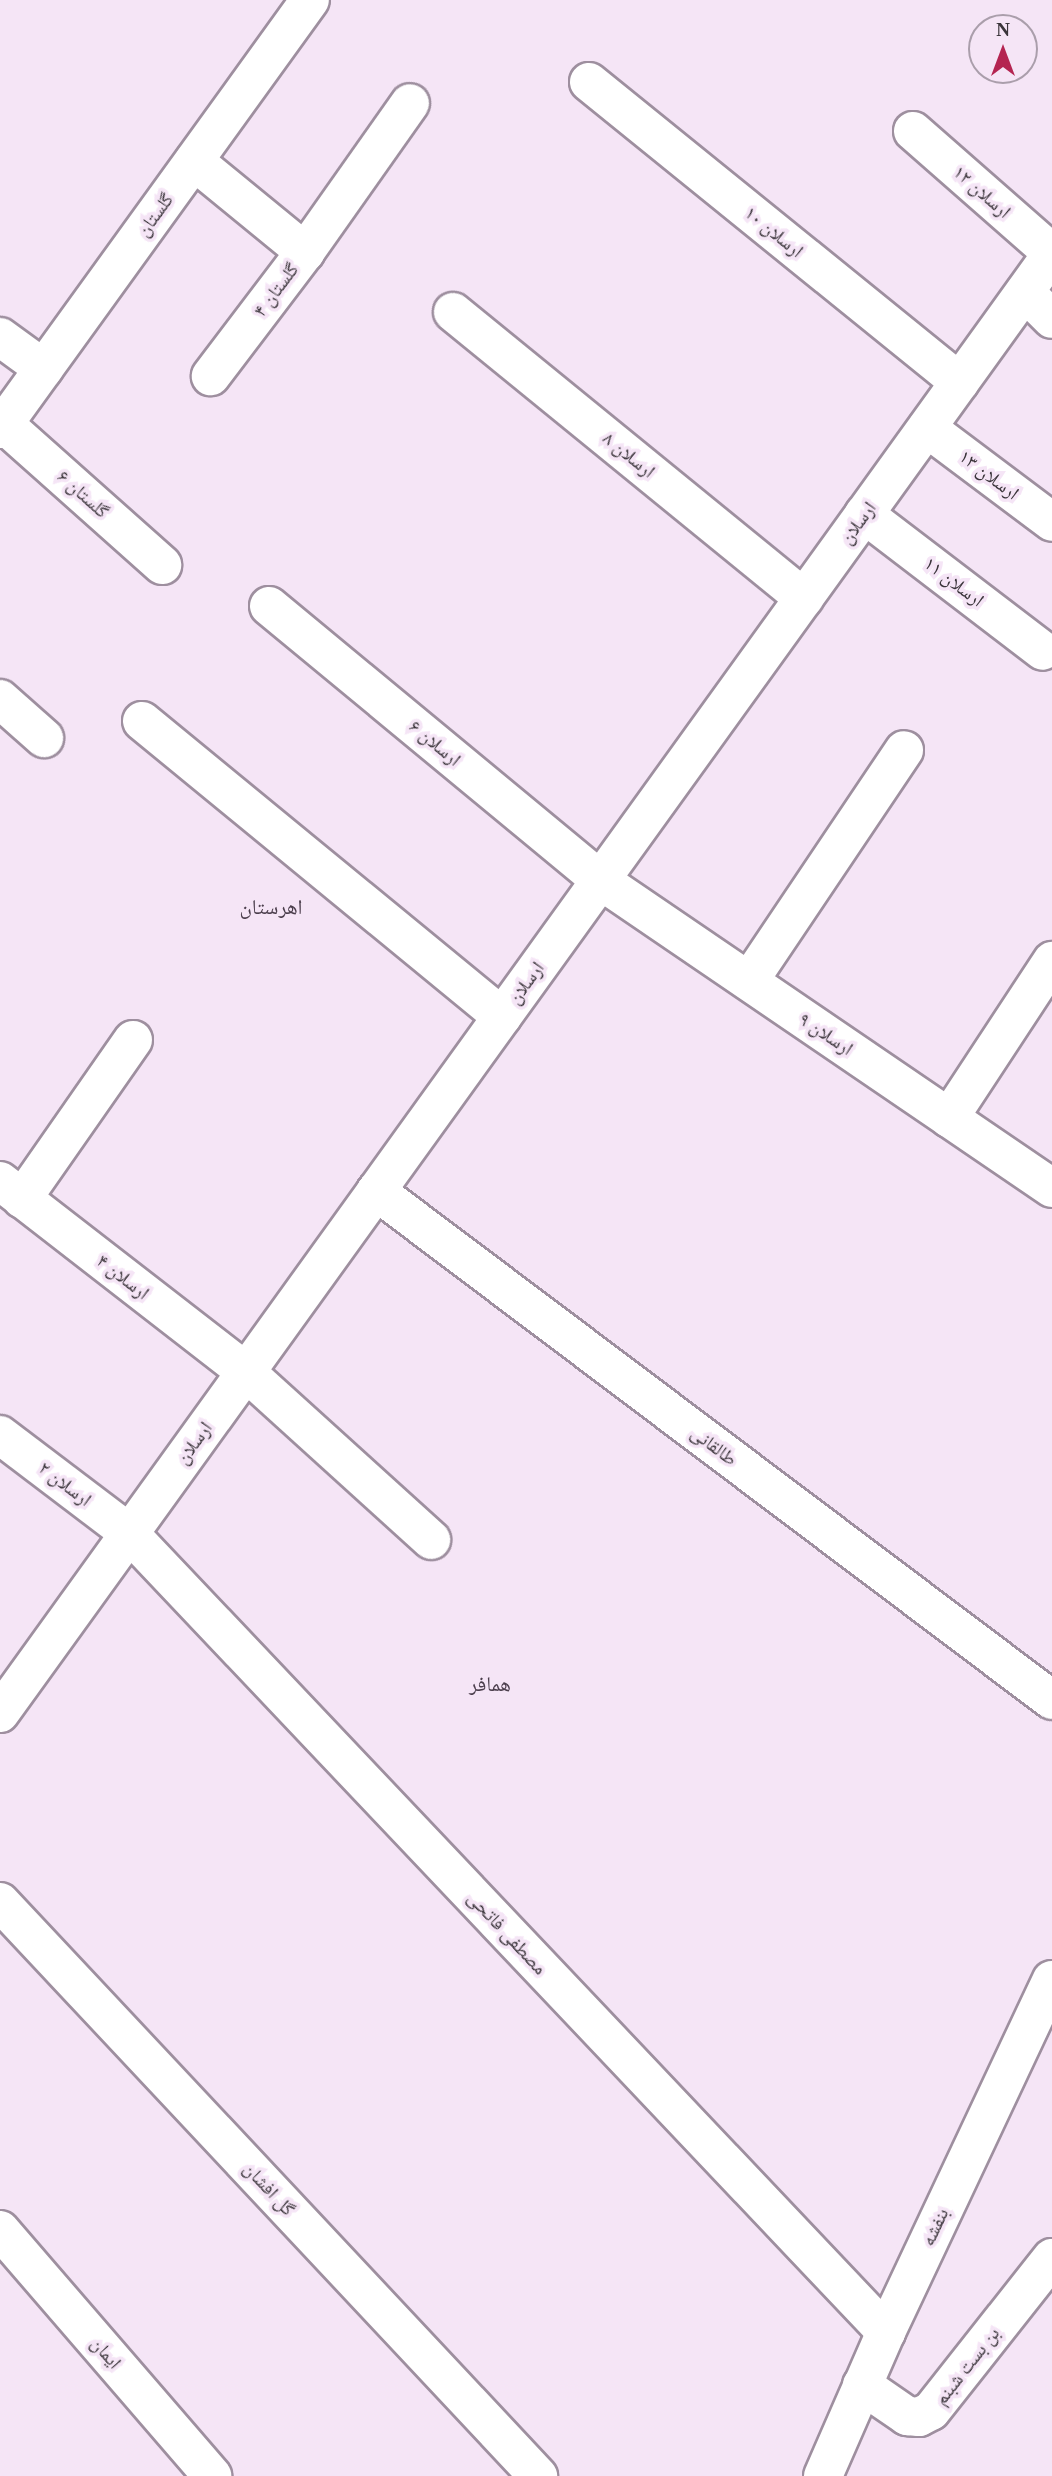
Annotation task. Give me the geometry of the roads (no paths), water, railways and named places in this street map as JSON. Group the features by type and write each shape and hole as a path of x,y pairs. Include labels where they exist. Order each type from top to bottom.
{"street":[{"name":"گلستان","path":"2,427 310,0"},
{"name":"ارسلان ۱۰","path":"589,82 960,382"},
{"path":"305,252 410,103"},
{"name":"ارسلان ۱۲","path":"913,131 1052,253"},
{"name":"گلستان ۴","path":"194,161 305,252 211,376"},
{"name":"ارسلان","path":"0,1713 1052,253"},
{"path":"1025,292 1052,319"},
{"name":"ارسلان ۸","path":"453,312 804,598"},
{"path":"0,337 44,369"},
{"name":"گلستان ۶","path":"2,427 162,565"},
{"name":"ارسلان ۱۳","path":"927,428 1052,522"},
{"name":"ارسلان ۱۱","path":"864,514 1043,651"},
{"name":"ارسلان ۶","path":"269,606 600,880"},
{"path":"0,699 44,738"},
{"path":"142,721 502,1017"},
{"path":"749,981 904,750"},
{"name":"ارسلان ۹","path":"600,880 1052,1188"},
{"path":"949,1118 1052,961"},
{"path":"11,1190 134,1040"},
{"name":"ارسلان ۴","path":"11,1190 246,1371 431,1540"},
{"name":"طالقانی","path":"376,1191 1052,1700"},
{"name":"ارسلان ۲","path":"0,1435 129,1534"},
{"name":"مصطفی فاتحی","path":"129,1534 886,2332"},
{"name":"گل افشان","path":"0,1902 538,2476"},
{"name":"بنفشه","path":"823,2476 886,2332 1052,1980"},
{"name":"ایمان","path":"0,2230 212,2476"},
{"name":"بن بست شبنم","path":"862,2385 907,2416 919,2417 931,2411 1052,2258"}],"district":[{"name":"اهرستان","path":"271,907"},
{"name":"همافر","path":"490,1684"}]}
